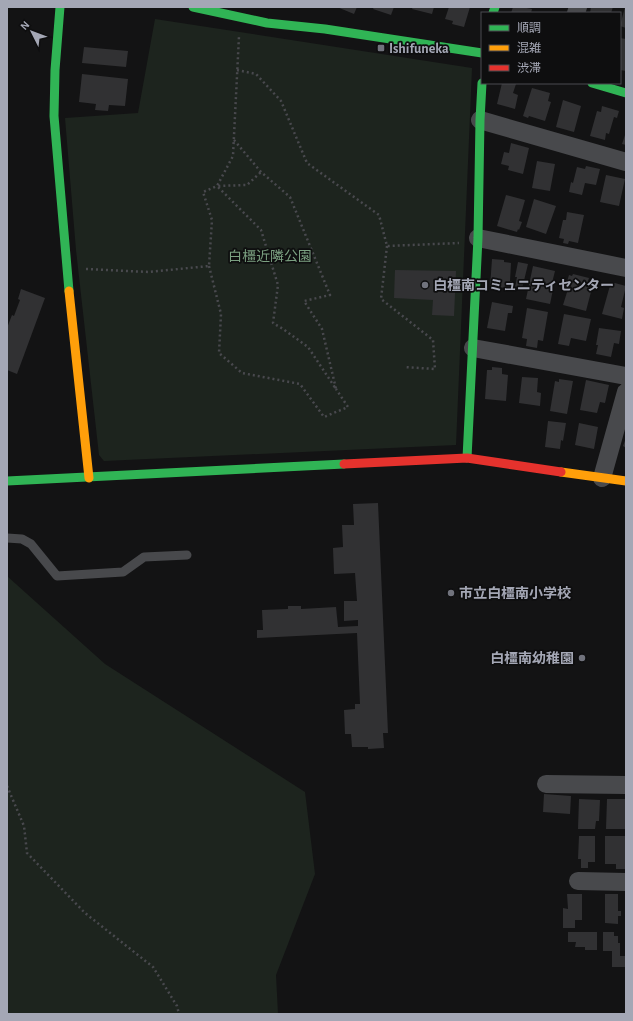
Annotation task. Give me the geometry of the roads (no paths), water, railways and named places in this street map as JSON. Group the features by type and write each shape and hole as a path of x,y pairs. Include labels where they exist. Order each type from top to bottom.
{"street":[{"path":"60,7 55,70 54,116 57,168 90,478"},
{"path":"205,8 267,22 325,29 481,53"},
{"path":"467,458 473,348 471,240 482,84"},
{"path":"596,84 626,92"},
{"path":"480,120 626,162"},
{"path":"471,240 626,268"},
{"path":"473,348 626,376"},
{"path":"602,478 626,392"},
{"path":"7,481 467,458 626,481"},
{"path":"546,784 626,785"},
{"path":"578,881 626,882"}],"lane":[{"path":"7,538 22,539 32,544 57,576 123,572 144,557 187,555"}],"place":[{"name":"Ishifuneka","path":"381,48"},
{"name":"白橿南コミュニティセンター","path":"425,285"},
{"name":"市立白橿南小学校","path":"451,593"},
{"name":"白橿南幼稚園","path":"582,658"}],"park label":[{"name":"白橿近隣公園","path":"270,256"}]}
